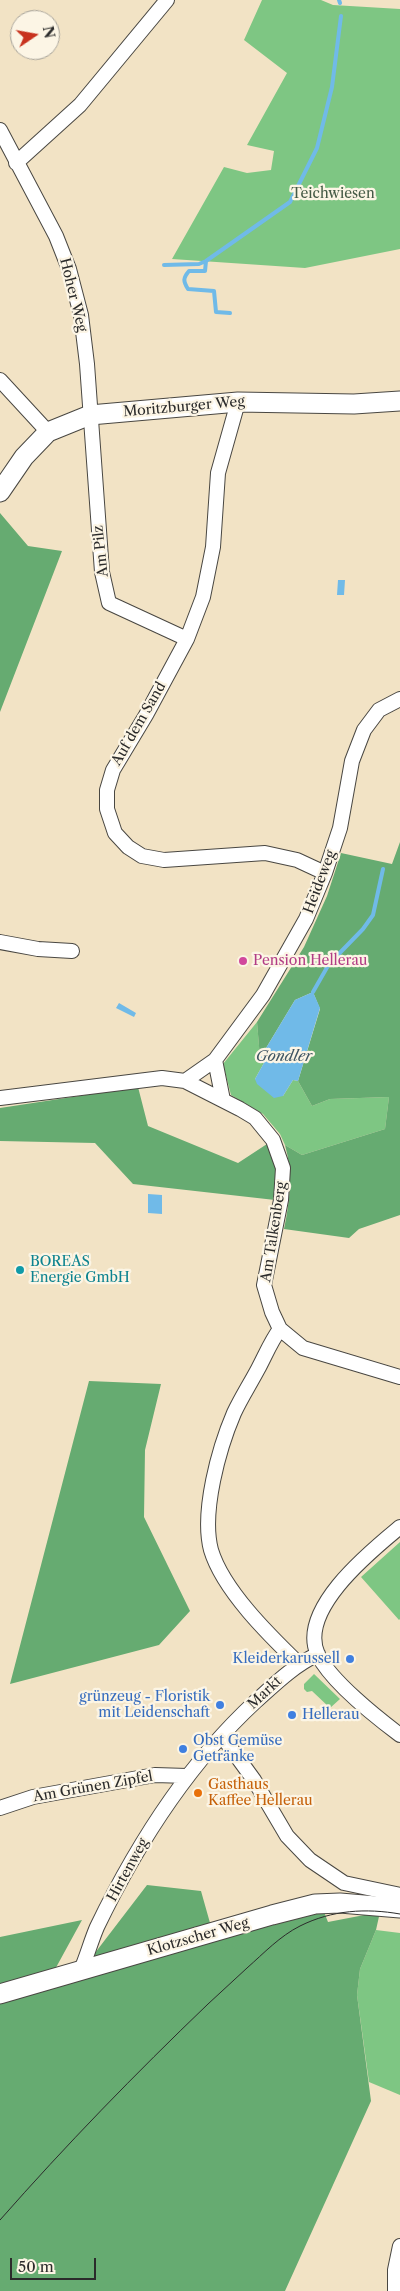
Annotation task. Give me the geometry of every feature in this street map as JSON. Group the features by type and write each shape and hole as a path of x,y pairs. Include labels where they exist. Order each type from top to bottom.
{"street":[{"path":"16,164 80,104 167,0"},
{"name":"Hoher Weg","path":"0,130 16,164 56,236 70,268 81,315 90,415"},
{"path":"0,380 48,432"},
{"name":"Moritzburger Weg","path":"0,492 24,456 48,432 90,415 238,402 354,404 400,401"},
{"name":"Auf dem Sand","path":"238,402 218,473 210,573 203,597 187,638 146,716 113,770 107,790 106,809 115,833 128,847 142,856 164,860 265,853 297,860 325,873"},
{"name":"Am Pilz","path":"90,415 102,572 109,603 187,638"},
{"name":"Heideweg","path":"185,1081 215,1060 263,995 306,919 325,873 340,828 352,761 364,730 379,710 400,699"},
{"path":"0,942 38,949 72,951"},
{"path":"215,1060 223,1100"},
{"path":"0,1098 162,1078 185,1081"},
{"name":"Am Talkenberg","path":"185,1081 255,1118 273,1140 283,1168 281,1200 264,1285 272,1312 280,1329 304,1348 400,1378"},
{"path":"280,1329 234,1412 221,1450 213,1488 208,1527 211,1549 215,1560 236,1596 299,1664"},
{"path":"397,1732 331,1674 318,1654 314,1634 318,1619 327,1603 350,1571 400,1526"},
{"name":"Markt","path":"187,1776 240,1716 299,1664 318,1654"},
{"path":"222,1736 254,1780 287,1836 310,1860 344,1884 400,1895"},
{"name":"Am Grünen Zipfel","path":"0,1808 32,1797 155,1775 187,1776"},
{"name":"Hirtenweg","path":"81,1970 97,1929 118,1887 158,1816 187,1776"},
{"name":"Klotzscher Weg","path":"0,1994 315,1904 340,1903 400,1908"},
{"path":"395,2291 395,2270 400,2246"}],"green space":[{"name":"Teichwiesen","path":"262,0 321,0 333,5 400,9 400,249 305,268 172,259 224,167 247,173 271,170 274,151 247,145 287,73 244,40"},
{"path":"0,513 28,546 62,551 0,712"},
{"path":"400,842 400,1215 359,1229 349,1238 284,1229 290,1187 288,1155 285,1145 302,1155 385,1129 389,1097 330,1099 312,1106 298,1081 320,1009 313,992 295,1000 260,1058 257,1022 304,947 327,896 341,853 392,864"},
{"path":"257,1022 260,1057 265,1061 255,1079 283,1096 293,1080 298,1081 312,1106 330,1099 389,1097 385,1129 302,1155 285,1145 280,1134 263,1114 231,1095 223,1064"},
{"path":"138,1087 148,1126 238,1163 267,1144 278,1167 275,1200 133,1184 95,1143 0,1141 0,1108"},
{"path":"89,1381 161,1384 145,1450 144,1517 190,1611 159,1645 10,1684"},
{"path":"400,1542 400,1619 399,1620 361,1577"},
{"path":"314,1674 340,1699 330,1708 312,1691 307,1692 304,1689 304,1684"},
{"path":"147,1885 201,1891 212,1930 85,1966"},
{"path":"324,1912 328,1922 380,1912 376,1930 360,1969 357,1995 371,2101 285,2291 0,2291 0,1937 82,1920 53,1973 164,1953"},
{"path":"376,1930 400,1933 400,2095 369,2082 357,1995 360,1969"}],"water":[{"path":"338,580 345,580 344,595 337,595"},
{"name":"Gondler","path":"313,992 320,1008 298,1081 293,1080 283,1096 274,1098 257,1084 255,1079 265,1061 260,1058 295,1000"},
{"path":"119,1003 136,1013 134,1017 116,1008"},
{"path":"148,1194 162,1195 162,1214 148,1213"}],"waterway":[{"path":"164,265 199,264 206,261 290,202 317,148 332,87 341,16"},
{"path":"206,261 205,271 189,271 184,280 185,284 188,289 214,291 216,312 230,313"},
{"path":"313,992 329,964 363,929 373,915 383,869"}],"tram line":[{"path":"0,2220 50,2164 128,2083 208,2004 279,1940 300,1926 337,1914 362,1911 400,1914"}],"place":[{"name":"Pension Hellerau","path":"243,961"},
{"name":"BOREAS Energie GmbH","path":"20,1270"},
{"name":"Kleiderkarussell","path":"350,1659"},
{"name":"grünzeug - Floristik mit Leidenschaft","path":"220,1705"},
{"name":"Hellerau","path":"292,1715"},
{"name":"Obst Gemüse Getränke","path":"183,1749"},
{"name":"Gasthaus Kaffee Hellerau","path":"198,1793"}]}
